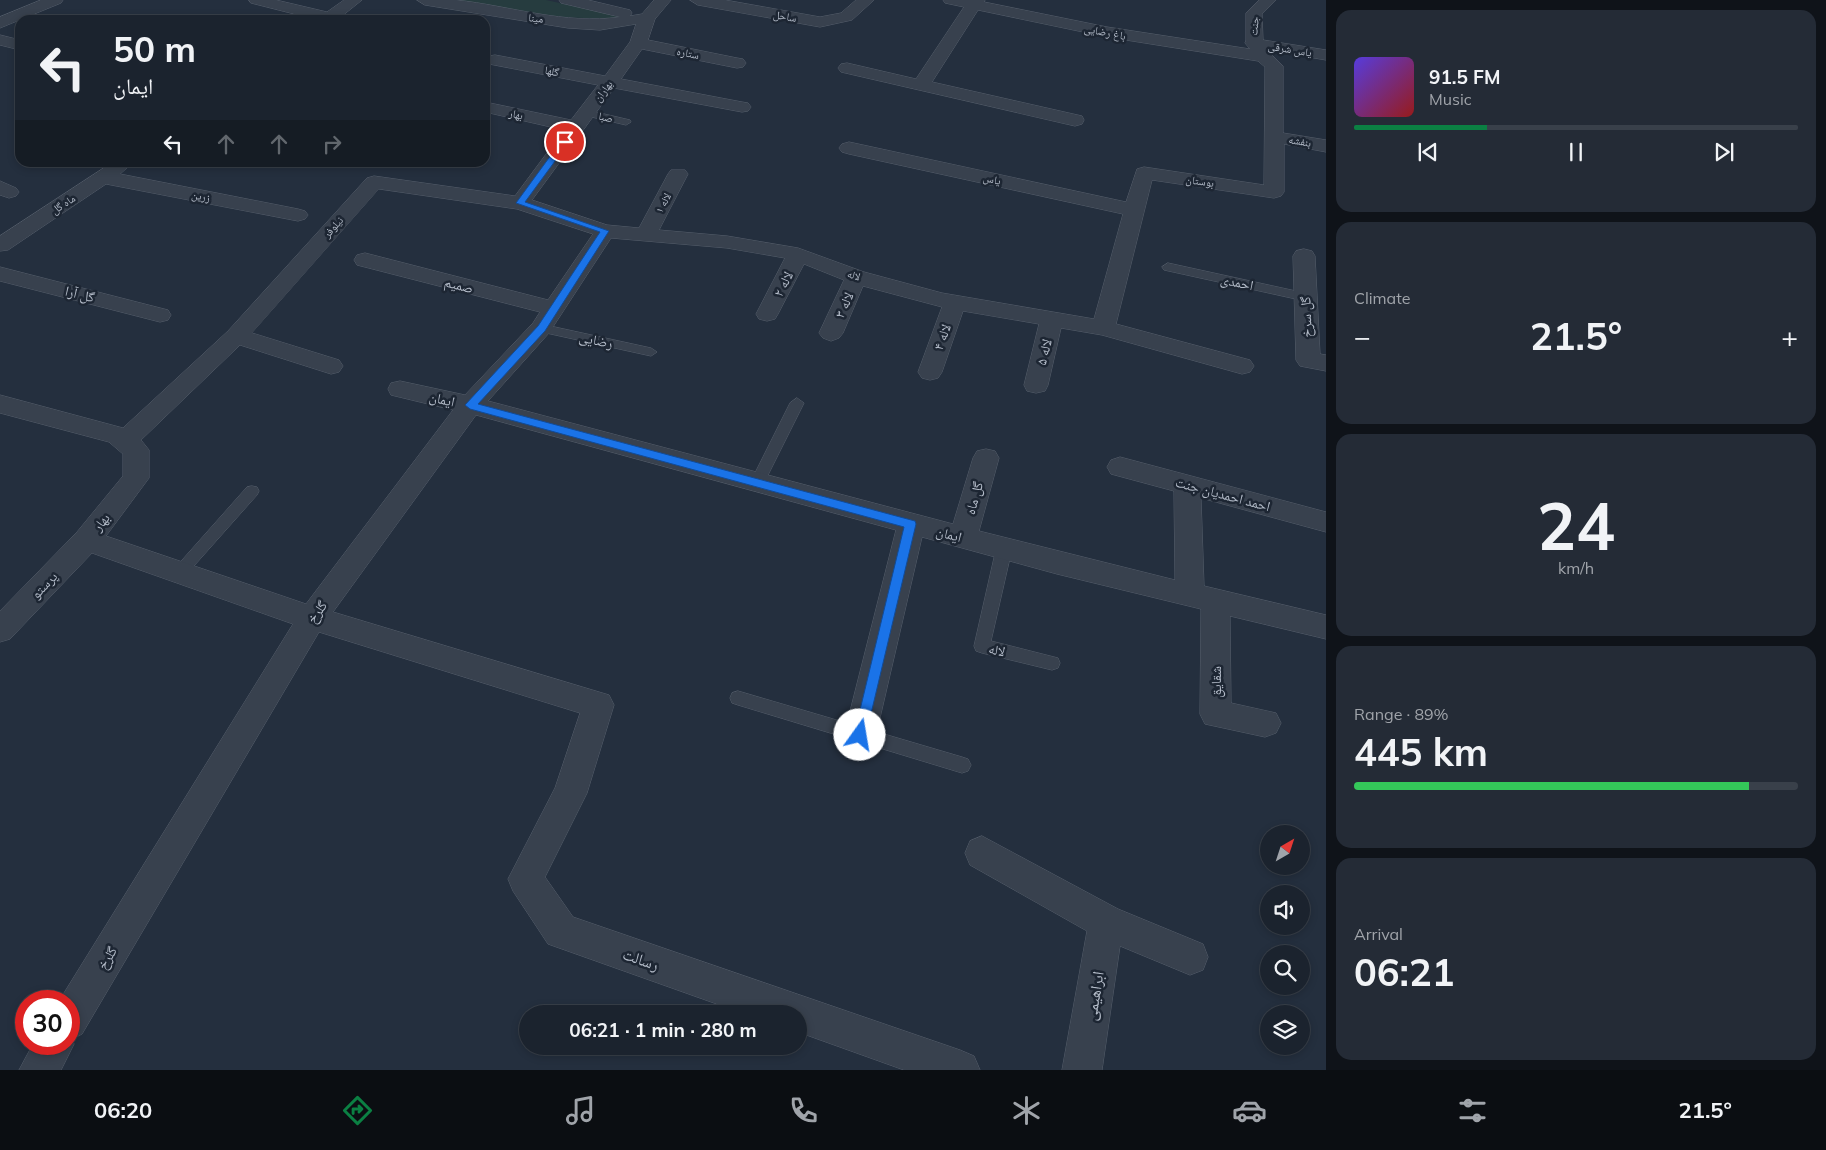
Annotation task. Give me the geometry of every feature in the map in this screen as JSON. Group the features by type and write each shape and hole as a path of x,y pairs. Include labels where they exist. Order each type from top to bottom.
{"street":[{"path":"19,15 55,0"},
{"path":"257,0 313,15"},
{"path":"333,15 354,0"},
{"name":"مینا","path":"424,0 568,22 600,25 648,18"},
{"path":"567,0 648,18"},
{"name":"بهاران","path":"520,203 638,43 648,18 663,0"},
{"name":"ساحل","path":"698,0 820,22 846,17 866,0"},
{"name":"باغ رضایی","path":"951,0 976,2 1107,32 1257,50"},
{"name":"جنت","path":"1257,50 1254,13 1268,0"},
{"path":"921,85 976,2"},
{"path":"0,23 15,17"},
{"path":"0,40 15,44"},
{"name":"ستاره","path":"638,43 737,63"},
{"name":"یاس شرقی","path":"1257,50 1326,55"},
{"name":"بوستان","path":"1103,328 1144,173 1274,192 1274,66 1257,50"},
{"name":"گلها","path":"494,60 742,107"},
{"path":"847,68 1076,120"},
{"name":"بهار","path":"490,108 582,120"},
{"name":"بنفشه","path":"1274,137 1326,146"},
{"name":"یاس","path":"849,148 1134,210"},
{"name":"ماه گل","path":"0,245 118,167"},
{"name":"لاله ۱","path":"648,233 678,174"},
{"name":"زرین","path":"103,177 298,215"},
{"name":"نیلوفر","path":"126,440 236,336 374,182 520,203 605,231"},
{"name":"لاله","path":"605,231 648,233 727,242 798,254 856,277 955,302 1103,328 1242,366"},
{"name":"گلرخ","path":"80,1003 312,618 470,405 541,328 605,231"},
{"name":"لاله ۲","path":"767,314 798,254"},
{"name":"گل سرخ","path":"1304,256 1308,360 1326,363"},
{"name":"صمیم","path":"365,260 554,309"},
{"name":"گل آرا","path":"0,274 160,315"},
{"name":"لاله ۳","path":"832,333 856,277"},
{"name":"لاله ۴","path":"930,372 955,302"},
{"name":"لاله ۵","path":"1036,385 1052,319"},
{"path":"236,336 331,366"},
{"name":"ایمان","path":"400,389 470,405 963,538 1326,627"},
{"path":"6,412 117,434 126,440"},
{"name":"بهار","path":"126,440 136,450 136,478 87,540 312,618 408,645 598,705"},
{"name":"گل ماه","path":"963,538 986,458"},
{"name":"احمد احمدیان جنت","path":"1120,467 1326,522"},
{"path":"1187,484 1202,598"},
{"path":"860,735 911,524"},
{"name":"پرستو","path":"0,630 87,540"},
{"name":"شقایق","path":"1202,598 1216,714 1265,722"},
{"name":"رسالت","path":"598,705 570,794 525,879 561,931 960,1070"},
{"path":"982,853 1106,922 1190,957"},
{"name":"ابراهیمی","path":"1082,1070 1106,922"},
{"path":"39,1070 48,1055"}],"lane":[{"name":"صبا","path":"582,120 626,122"},
{"name":"احمدی","path":"1168,267 1306,297"},
{"name":"رضایی","path":"541,328 651,352"},
{"path":"757,483 797,403"},
{"path":"180,572 252,491"},
{"name":"لاله","path":"1004,548 982,646 1052,663"},
{"path":"738,698 962,765"}],"green space":[{"path":"446,0 546,0 624,17 579,18 557,16"}],"route":[{"path":"565,142 520,203 605,231 541,328 470,405 911,524 860,735"}]}
